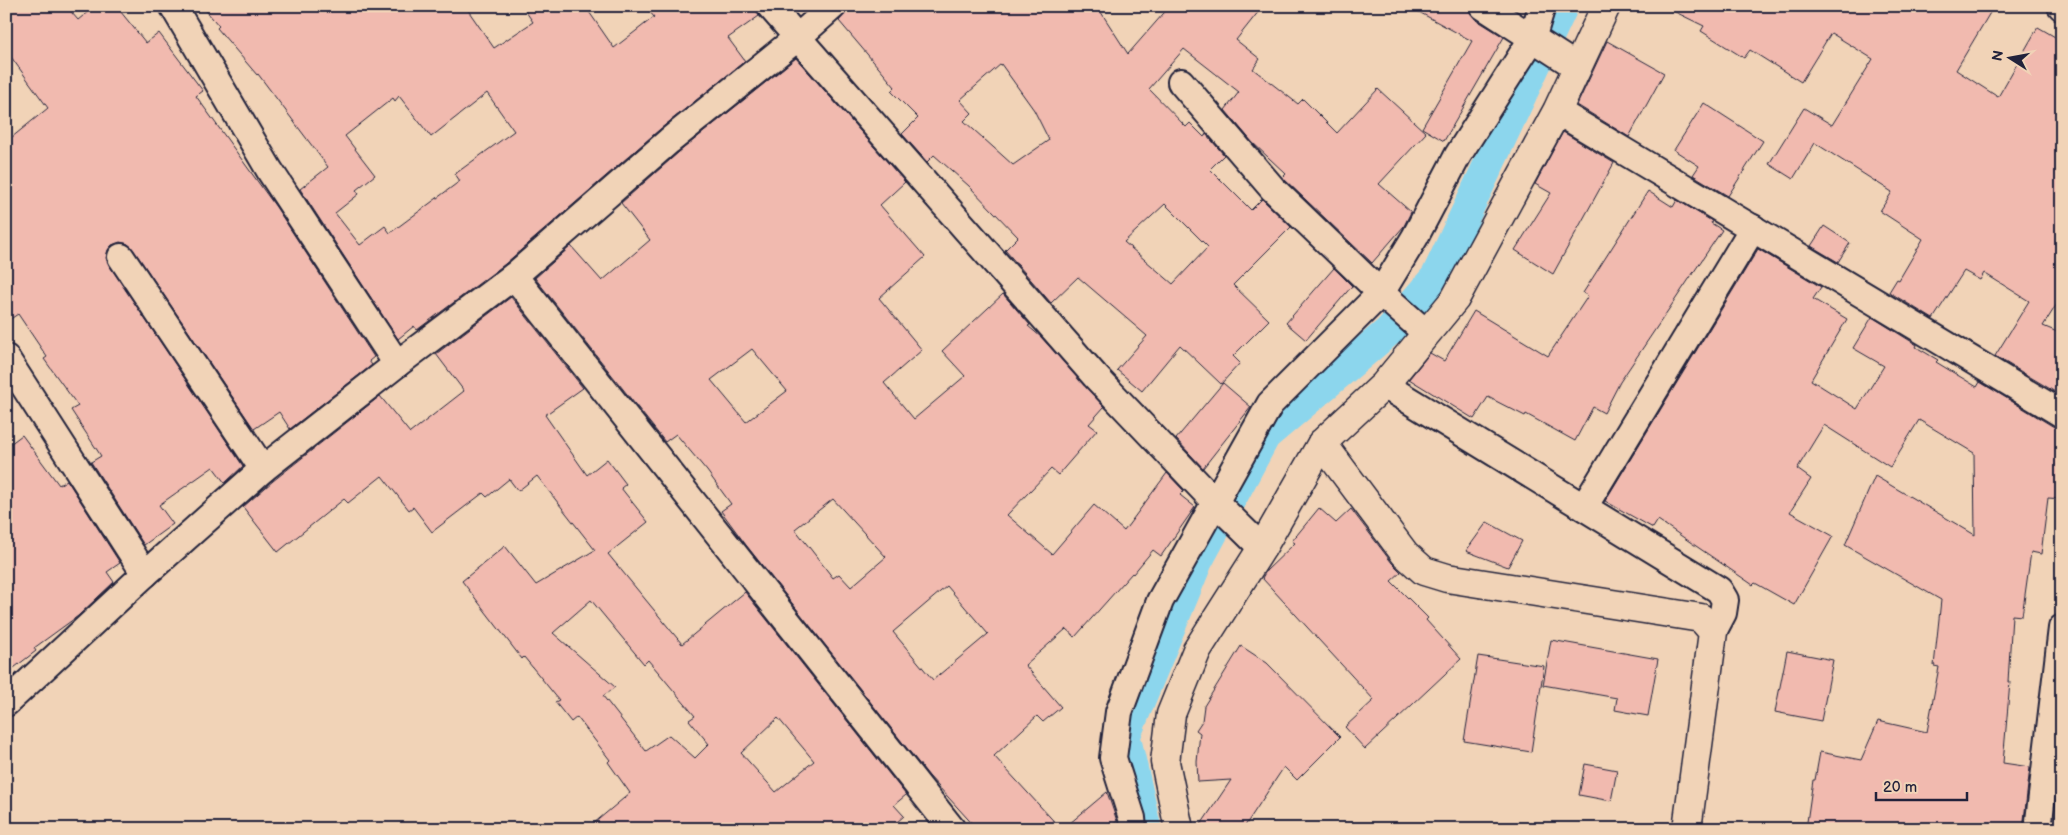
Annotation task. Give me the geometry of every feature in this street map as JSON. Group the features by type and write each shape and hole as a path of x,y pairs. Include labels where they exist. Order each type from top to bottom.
{"street":[{"path":"173,6 270,171 397,364"},
{"path":"770,6 1095,376 1215,502 1262,548"},
{"path":"6,704 145,574 263,469 397,364 514,276 669,142 797,38 833,6"},
{"path":"1483,6 1577,67"},
{"path":"1133,829 1132,818 1113,758 1119,712 1160,601 1270,404 1381,294 1415,237 1458,155 1532,39 1542,6"},
{"path":"1180,829 1165,762 1171,714 1197,650 1262,548 1322,443 1384,386 1455,299 1557,111 1606,6"},
{"path":"1181,82 1274,189 1381,294 1426,334"},
{"path":"1557,111 2062,414"},
{"path":"1584,507 1753,228"},
{"path":"122,257 263,469"},
{"path":"514,276 952,829"},
{"path":"6,358 145,574"},
{"path":"1384,386 1719,590 1725,600 1723,613 1714,632 1687,829"},
{"path":"1322,443 1389,534 1405,554 1424,571 1447,578 1701,618 1714,632"},
{"path":"2038,829 2062,628"}],"building":[{"path":"6,6 66,6 78,20 95,6 116,6 146,43 159,33 203,91 196,96 276,207 374,357 369,361 372,365 290,429 279,412 254,429 133,249 128,244 120,242 112,245 108,250 106,258 109,265 243,466 225,483 213,467 159,505 173,524 144,545 91,462 101,456 71,410 78,406 44,359 47,357 18,314 6,322 6,142 48,108 6,50"},
{"path":"202,6 465,6 494,48 533,22 522,6 585,6 614,48 654,17 645,6 755,6 759,16 728,38 745,61 659,130 505,264 417,330 414,326 398,339 300,189 328,167 258,74 217,28 219,26","holes":["487,93 514,131 455,174 460,181 390,233 385,226 360,245 335,213 359,194 356,190 375,175 345,136 393,98 395,101 399,96 431,137"]},
{"path":"848,6 1097,6 1128,54 1170,6 1263,6 1236,40 1260,59 1253,69 1298,104 1303,99 1337,133 1378,89 1426,133 1379,184 1411,212 1404,226 1372,263 1284,179 1283,177 1286,174 1252,142 1225,110 1239,92 1184,49 1149,89 1186,127 1190,123 1204,137 1206,134 1224,155 1210,169 1251,210 1262,199 1291,227 1233,285 1269,320 1233,356 1240,363 1221,384 1180,345 1142,391 1117,370 1147,336 1078,277 1051,303 1005,250 1018,237 969,186 934,155 927,162 902,134 918,118 891,91 895,87 839,21 847,11","holes":["1001,64 1034,110 1049,140 1013,165 964,121 972,113 960,100","1165,204 1208,247 1173,284 1124,242"]},
{"path":"1408,6 1464,6 1469,9 1475,19 1504,37 1444,141 1422,128 1472,41"},
{"path":"1663,6 1994,6 1956,70 1998,97 2038,27 2062,41 2062,296 2043,326 2062,334 2062,396 1995,356 2029,301 1984,273 1980,280 1964,271 1933,319 1889,292 1897,279 1899,280 1923,239 1880,211 1892,192 1815,143 1793,179 1769,164 1804,108 1832,125 1873,59 1831,33 1801,82 1750,50 1744,58 1701,31 1704,26"},
{"path":"1607,41 1664,73 1629,137 1577,105"},
{"path":"796,58 905,182 880,205 925,257 879,298 922,350 884,383 914,419 965,376 942,351 1003,294 1030,325 1028,326 1041,337 1104,407 1089,424 1097,430 1058,475 1051,469 1007,515 1052,554 1094,505 1124,531 1167,473 1184,491 1180,495 1195,507 1161,556 1153,550 1075,637 1066,629 1025,665 1061,707 1043,722 1037,716 994,756 1061,829 977,829 929,776 746,545 721,511 731,504 707,471 676,434 665,442 535,278 571,246 602,281 650,240 621,203 679,152","holes":["752,349 787,391 746,422 711,380","833,499 886,557 851,587 839,574 833,578 795,529","947,586 988,634 933,680 893,632"]},
{"path":"1704,103 1763,141 1728,196 1693,175 1699,166 1674,150"},
{"path":"1563,132 1614,163 1553,274 1515,250 1551,193 1535,184"},
{"path":"1648,191 1673,207 1677,200 1712,221 1711,223 1722,230 1620,382 1604,413 1593,407 1575,441 1526,414 1525,416 1488,397 1474,419 1409,379 1430,353 1444,361 1474,311 1548,356 1588,296 1583,293"},
{"path":"1824,226 1850,243 1838,262 1811,246"},
{"path":"1758,249 1821,287 1813,299 1847,319 1811,380 1857,409 1884,366 1853,348 1872,317 1917,345 1916,347 1938,360 1936,362 1977,387 1980,382 2054,427 2062,429 2062,499 2048,498 2041,554 2031,552 2022,616 2012,615 2008,682 2010,682 2003,763 2030,767 2023,829 1806,829 1813,780 1815,780 1820,752 1861,760 1878,721 1927,732 1939,667 1934,666 1941,600 1845,545 1875,476 1975,535 1974,453 1919,420 1890,467 1824,425 1797,469 1811,479 1790,512 1833,536 1794,605 1755,583 1753,585 1658,520 1653,528 1605,501"},
{"path":"1334,268 1352,286 1306,340 1286,323"},
{"path":"511,297 583,388 545,415 587,475 607,459 626,484 621,488 648,522 608,554 682,644 745,592 906,795 894,805 904,816 889,829 587,829 630,793 608,762 610,760 577,717 571,722 555,702 559,700 524,657 522,659 462,581 505,546 536,585 595,550 537,476 518,491 509,479 487,497 483,493 432,532 413,507 409,510 382,476 348,503 344,499 278,552 243,507 380,396 410,433 464,391 436,354","holes":["591,600 644,664 648,660 695,716 689,720 709,744 695,758 669,735 646,751 603,696 615,687 553,633","778,718 814,761 776,792 741,753"]},
{"path":"1223,383 1251,407 1203,468 1176,439"},
{"path":"22,435 59,485 67,480 120,563 107,572 114,582 78,616 34,648 36,651 6,674 6,447"},
{"path":"1319,508 1336,523 1351,509 1401,572 1391,581 1428,618 1426,620 1461,659 1365,749 1345,727 1374,700 1262,578 1266,571 1295,543 1292,541"},
{"path":"1487,522 1522,541 1508,567 1466,551"},
{"path":"1551,640 1658,659 1648,716 1615,710 1617,698 1543,685"},
{"path":"1241,646 1267,663 1340,737 1297,780 1284,767 1243,829 1198,829 1231,780 1198,782 1197,762 1200,733 1196,730 1202,721 1204,706"},
{"path":"1787,651 1833,660 1821,721 1775,712"},
{"path":"1478,656 1544,666 1531,752 1464,741"},
{"path":"1585,764 1617,770 1611,801 1579,795"},
{"path":"1107,792 1117,821 1108,829 1063,829"}],"waterway":[{"path":"1146,829 1125,736 1197,562 1265,436 1389,331 1436,277 1563,6"}]}
